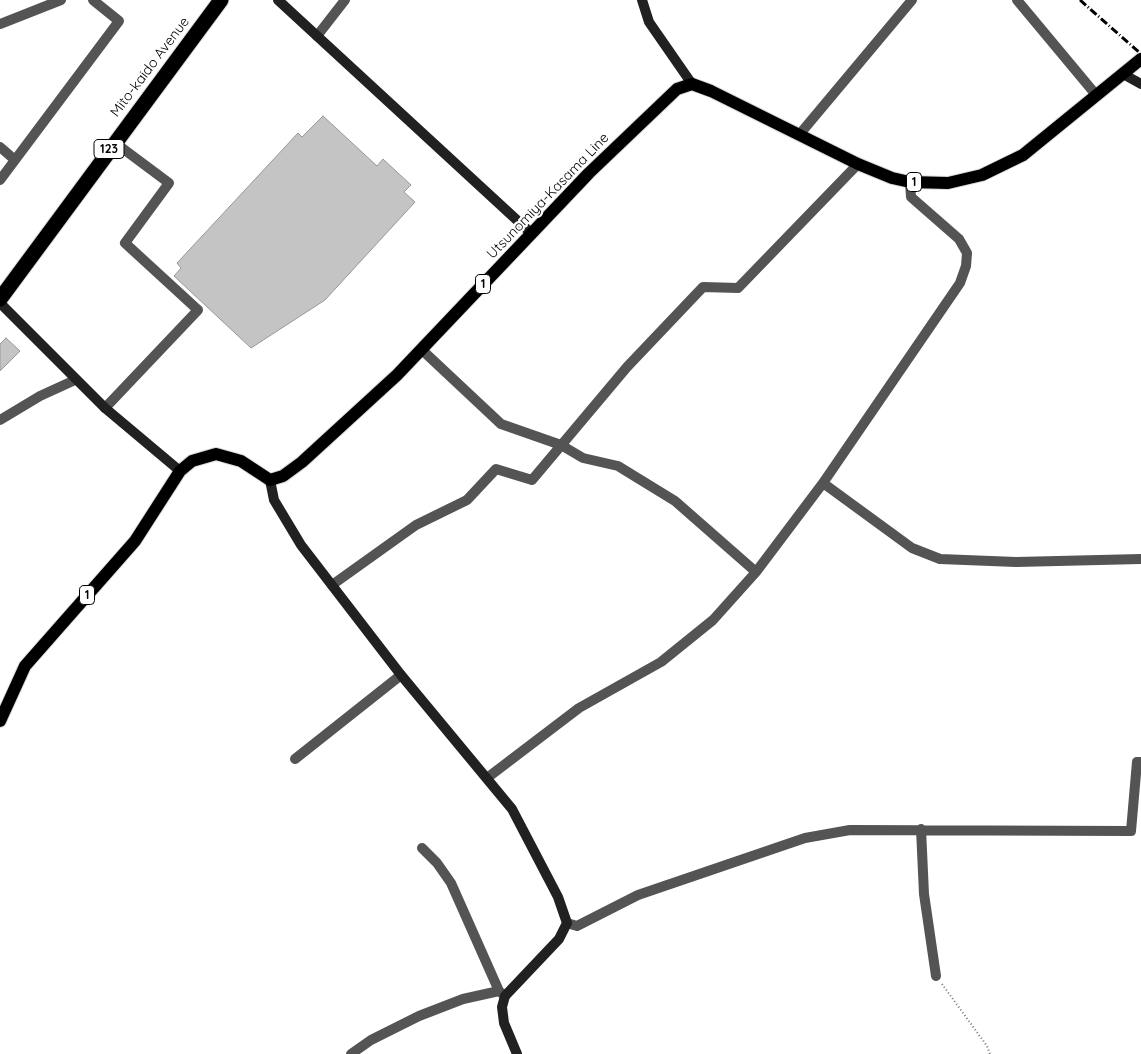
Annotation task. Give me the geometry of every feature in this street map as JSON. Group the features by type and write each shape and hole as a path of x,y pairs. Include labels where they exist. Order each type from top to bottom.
{"highway":[{"name":"Mito-kaido Avenue","path":"0,299 220,0"}],"main road":[{"name":"1","path":"692,84 712,90 858,164 892,178 910,182 939,183 966,180 1006,165 1045,140 1141,59"},
{"name":"Utsunomiya-Kasama Line","path":"270,480 283,476 357,414 634,129 677,89 692,84"},
{"name":"1","path":"0,721 25,666 135,541 180,470 192,461 216,454 241,461 270,480"}],"street":[{"path":"0,24 61,0"},
{"path":"0,180 119,21 92,0"},
{"path":"278,0 532,234"},
{"path":"317,36 345,0"},
{"path":"642,0 649,22 692,84"},
{"path":"800,134 912,0"},
{"path":"1017,0 1097,96"},
{"path":"1123,74 1141,84"},
{"path":"105,408 198,310 125,243 169,183 114,142"},
{"path":"0,147 15,160"},
{"path":"332,584 416,525 467,500 496,469 532,480 627,367 703,287 738,288 858,164"},
{"path":"487,778 578,708 661,662 713,620 756,572 823,483 960,283 966,266 967,253 959,239 911,197 910,182"},
{"path":"0,304 105,408 180,470"},
{"path":"421,349 501,424 561,445 583,458 618,466 675,501 756,572"},
{"path":"0,420 40,396 75,380"},
{"path":"270,480 272,493 281,514 332,584 401,675 512,809 558,897 567,923 559,939 502,993 464,999 419,1016 371,1040 351,1054"},
{"path":"823,483 912,548 940,559 1016,562 1141,559"},
{"path":"295,759 401,675"},
{"path":"567,923 577,926 638,895 805,838 850,830 1131,831 1137,762 1141,762"},
{"path":"921,829 924,894 936,976"},
{"path":"422,848 438,863 451,883 502,993 504,1023 517,1054"}],"path":[{"path":"936,976 988,1046 990,1054"}],"building":[{"path":"323,116 377,166 383,159 411,185 404,192 415,202 325,300 251,348 174,276 181,268 177,263 298,133 302,137"},
{"path":"6,338 20,351 0,371 0,344"}],"railway":[{"path":"1080,0 1141,54"}]}
